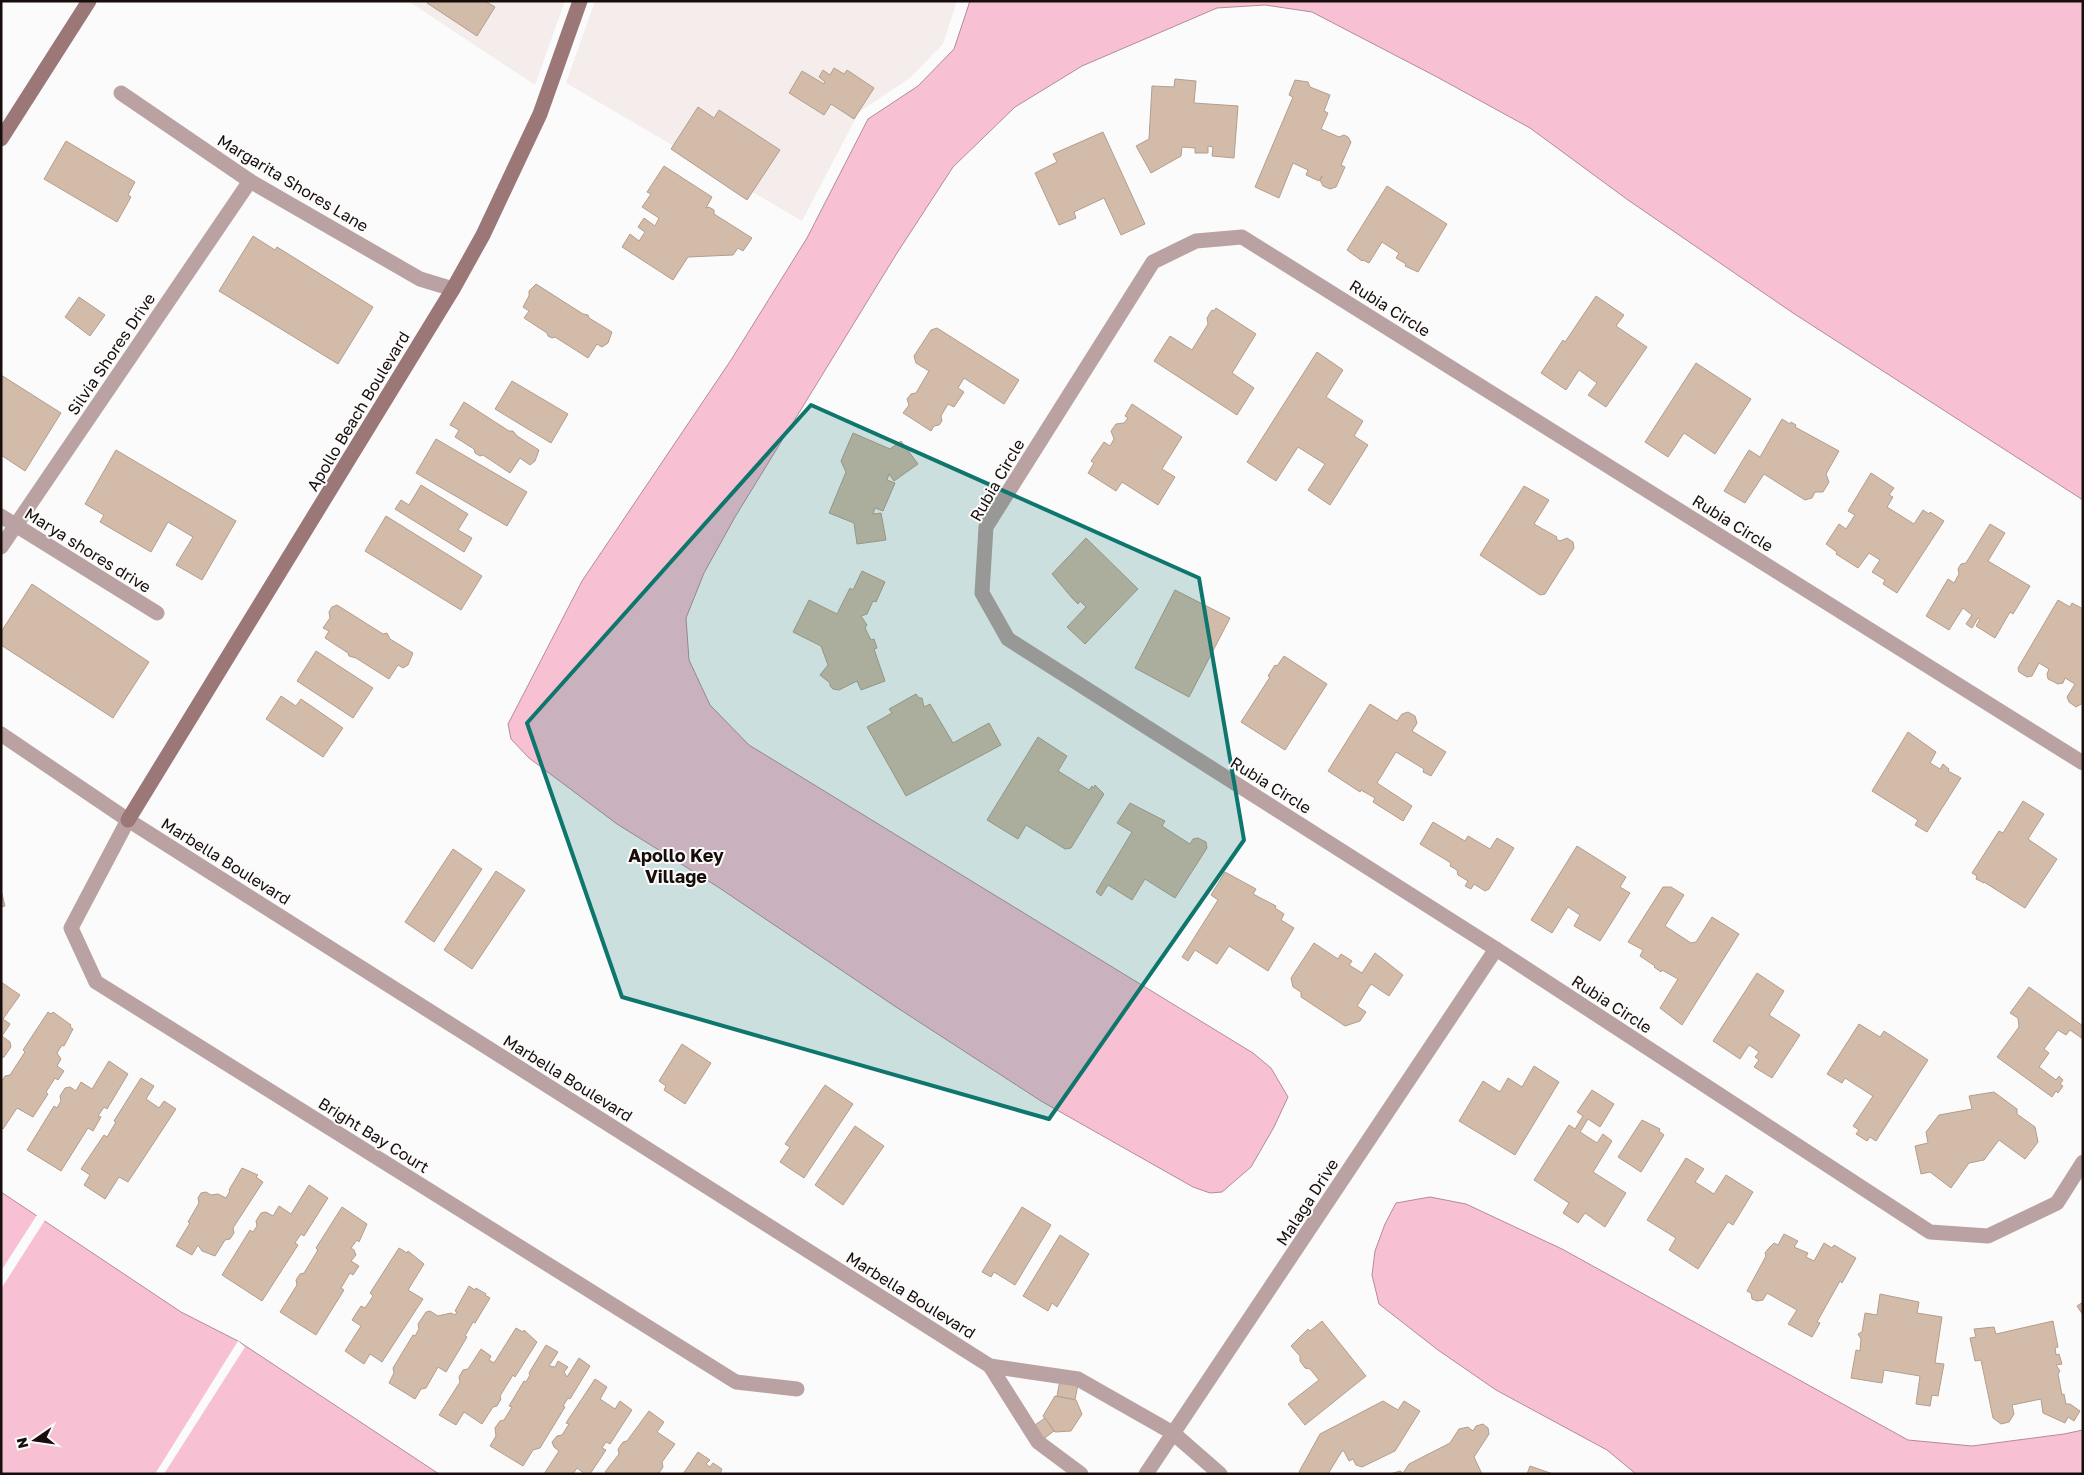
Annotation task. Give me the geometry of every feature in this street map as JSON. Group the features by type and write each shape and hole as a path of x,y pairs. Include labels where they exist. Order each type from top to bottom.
{"main road":[{"path":"1,139 89,1"},
{"name":"Apollo Beach Boulevard","path":"128,820 453,289 483,235 540,114 580,1"}],"street":[{"name":"Margarita Shores Lane","path":"121,93 250,181 420,279 453,289"},
{"name":"Silvia Shores Drive","path":"1,548 250,181"},
{"name":"Rubia Circle","path":"2083,763 1242,237 1196,241 1153,262 986,528 982,593 1008,639 1496,949 1930,1232 1988,1236 2057,1203 2083,1162"},
{"name":"Marya shores drive","path":"1,516 157,613"},
{"name":"Marbella Boulevard","path":"1,734 128,820 990,1366 1078,1379 1173,1433 1220,1474"},
{"name":"Bright Bay Court","path":"128,820 71,928 96,982 736,1382 797,1389"},
{"name":"Malaga Drive","path":"1146,1474 1496,949"},
{"name":"Marbella Boulevard","path":"990,1366 1038,1442 1080,1474"}],"highlighted area":[{"path":"811,405 1199,578 1244,840 1049,1119 622,997 527,723"}],"shaded area":[{"path":"408,1 565,1 535,85"},
{"path":"595,1 957,1 943,44 910,78 859,112 802,221 566,83"},
{"path":"970,1 2083,1 2083,500 1793,313 1628,200 1530,128 1312,12 1265,5 1217,8 1082,66 1015,107 953,167 897,253 735,517 704,573 686,618 689,660 710,705 749,745 1253,1053 1271,1068 1288,1097 1274,1127 1251,1167 1222,1192 1210,1193 1193,1187 1041,1101 893,1005 718,887 617,824 529,758 511,739 508,724 582,581 731,360 807,238 868,119 918,86 954,49"},
{"path":"1,1192 181,1312 238,1341 439,1474 1,1474"},
{"path":"1430,1197 1466,1204 1562,1249 1908,1440 1972,1446 2083,1430 2083,1474 1636,1474 1607,1450 1496,1390 1438,1350 1379,1304 1372,1275 1375,1251 1385,1224 1396,1203"}],"pier":[{"path":"37,1215 45,1220 1,1289 1,1271"},
{"path":"238,1341 245,1347 164,1474 155,1474"}],"building":[{"path":"428,1 485,1 495,7 477,36 427,3"},
{"path":"834,68 844,74 847,70 874,88 854,119 831,104 824,115 789,93 802,71 824,84 825,82 819,77 823,70 830,75"},
{"path":"1175,79 1196,81 1194,103 1238,106 1234,158 1212,156 1213,147 1208,146 1208,153 1195,153 1195,148 1182,147 1181,156 1151,173 1136,146 1149,139 1152,86 1174,87"},
{"path":"1295,80 1308,82 1310,87 1330,95 1324,111 1328,113 1321,129 1339,137 1344,135 1351,142 1341,165 1345,167 1336,187 1330,189 1323,186 1320,180 1322,176 1319,181 1306,175 1308,170 1293,163 1279,198 1255,187 1293,97 1289,95"},
{"path":"698,107 714,118 719,110 780,150 747,200 671,149"},
{"path":"1103,132 1145,224 1121,235 1104,198 1074,212 1076,218 1059,225 1035,173 1057,162 1053,154"},
{"path":"66,141 135,182 128,195 131,197 117,222 44,179"},
{"path":"664,166 712,197 706,208 709,207 714,210 714,214 752,238 743,251 738,248 733,255 688,257 673,280 622,247 630,234 639,241 645,232 638,227 644,218 655,226 659,218 642,207 651,194 647,192"},
{"path":"1387,186 1447,224 1418,272 1405,266 1406,264 1396,258 1399,253 1382,242 1369,263 1362,261 1347,250"},
{"path":"253,236 275,250 277,247 373,307 338,364 219,291"},
{"path":"536,284 583,314 588,315 589,318 612,332 608,343 602,347 597,344 588,358 555,337 548,336 547,333 524,318 529,311 523,307 529,296 529,291"},
{"path":"1596,296 1624,315 1616,326 1647,347 1606,407 1588,395 1597,383 1579,370 1566,390 1541,373 1563,340 1565,342"},
{"path":"79,297 105,315 90,336 65,317"},
{"path":"1216,308 1256,334 1232,373 1254,388 1237,415 1154,361 1170,336 1192,350 1208,324 1207,318 1212,310 1214,311"},
{"path":"937,328 1019,380 1004,404 964,378 958,388 964,392 954,407 948,404 941,416 942,421 939,425 934,426 931,431 903,413 909,405 907,399 911,394 916,393 929,371 916,363 914,356 931,330"},
{"path":"1317,352 1343,370 1326,397 1363,421 1354,436 1368,445 1330,505 1308,490 1325,464 1298,447 1276,481 1247,462"},
{"path":"1696,363 1751,399 1715,454 1684,433 1668,457 1645,442"},
{"path":"1,375 61,413 25,471 1,455"},
{"path":"512,381 568,414 551,443 495,409"},
{"path":"464,402 509,431 513,431 517,436 539,450 535,461 530,465 520,458 510,473 483,455 480,456 475,453 474,449 455,437 459,430 450,425"},
{"path":"1132,404 1182,437 1162,469 1175,477 1158,505 1122,482 1116,491 1088,473 1094,463 1091,461 1104,442 1110,446 1114,439 1111,431 1116,424 1124,423 1128,418 1125,416"},
{"path":"1782,419 1790,424 1791,422 1796,425 1795,427 1839,451 1826,474 1829,482 1823,492 1815,492 1812,498 1805,500 1764,474 1745,503 1724,491 1749,450 1760,457"},
{"path":"853,433 890,449 901,441 918,464 894,481 889,474 887,480 895,483 883,511 875,508 873,514 881,513 886,540 857,544 854,523 829,513 846,472 841,461"},
{"path":"436,439 527,492 507,526 416,473"},
{"path":"116,450 236,521 202,580 176,565 193,537 168,522 151,552 100,522 104,515 85,504"},
{"path":"1871,473 1894,488 1889,495 1893,497 1887,507 1914,524 1923,510 1944,521 1897,593 1883,584 1885,580 1872,572 1880,560 1869,553 1858,568 1836,554 1837,552 1826,544 1839,524 1846,529 1855,515 1848,511"},
{"path":"421,485 468,514 458,530 472,538 464,552 395,509 401,500 409,505"},
{"path":"1524,486 1549,500 1534,524 1557,537 1556,539 1560,541 1567,538 1573,542 1574,548 1545,594 1540,595 1480,555"},
{"path":"386,516 482,576 461,610 365,551"},
{"path":"1990,524 2005,533 1988,561 2030,586 2013,614 2010,612 1995,638 1976,626 1980,619 1978,618 1972,628 1966,624 1972,615 1963,608 1949,630 1926,616 1948,579 1954,583 1959,574 1958,569 1961,564 1966,563"},
{"path":"1086,538 1138,589 1085,644 1067,627 1086,607 1080,601 1078,604 1052,574"},
{"path":"862,571 885,582 876,602 873,601 867,614 861,616 867,625 865,628 871,640 874,639 877,648 874,649 885,681 861,690 857,681 839,690 833,689 830,683 820,675 828,665 821,646 793,632 809,600 837,614 850,588 853,590"},
{"path":"32,584 149,662 113,718 1,645 1,632"},
{"path":"1175,590 1230,618 1189,697 1135,668"},
{"path":"2058,600 2070,607 2072,603 2083,609 2083,703 2076,707 2069,702 2067,697 2075,684 2065,678 2063,683 2058,684 2048,679 2049,669 2039,663 2032,676 2027,677 2019,672 2018,668"},
{"path":"337,605 383,634 387,633 390,639 413,653 408,665 403,668 398,665 389,679 356,658 349,656 348,653 325,638 329,631 323,628 330,618 329,612 332,607"},
{"path":"316,651 373,688 353,718 297,681"},
{"path":"1284,656 1327,684 1285,750 1241,722 1270,677 1268,676 1275,665 1277,666"},
{"path":"916,694 919,698 922,698 924,707 930,704 953,743 989,723 1001,745 906,796 867,727 892,713 889,709"},
{"path":"281,696 296,706 301,699 343,728 323,757 266,719"},
{"path":"1370,704 1397,721 1402,714 1408,712 1415,716 1417,723 1412,731 1446,752 1431,776 1423,772 1424,769 1396,752 1377,783 1412,806 1403,821 1373,802 1375,798 1361,790 1360,792 1328,771"},
{"path":"1908,732 1936,752 1930,763 1940,769 1943,764 1949,769 1948,771 1961,778 1927,832 1915,825 1918,820 1872,791"},
{"path":"1038,737 1067,756 1058,771 1089,790 1092,786 1094,788 1095,785 1104,794 1071,848 1065,849 1026,825 1018,839 987,820"},
{"path":"2023,801 2044,814 2028,839 2057,859 2025,908 1976,879 1977,876 1972,873 1999,831 2003,833"},
{"path":"1130,803 1165,821 1162,826 1190,844 1193,839 1198,838 1206,842 1207,848 1175,898 1145,879 1132,900 1108,885 1101,896 1096,892 1132,832 1117,823"},
{"path":"1433,822 1465,841 1468,836 1490,849 1497,838 1514,848 1489,889 1485,891 1474,884 1471,889 1465,886 1468,881 1458,875 1457,870 1450,866 1451,863 1420,844"},
{"path":"1577,846 1626,877 1620,887 1630,893 1600,941 1574,926 1580,915 1568,907 1552,933 1531,920"},
{"path":"453,849 482,869 434,942 405,922"},
{"path":"496,871 525,890 472,969 444,950"},
{"path":"1225,872 1256,889 1253,894 1276,906 1275,908 1284,914 1281,920 1294,928 1268,971 1229,946 1217,964 1195,950 1188,961 1182,957 1218,900 1211,895"},
{"path":"1663,887 1671,887 1684,895 1665,926 1691,943 1696,942 1712,917 1739,934 1682,1025 1660,1008 1678,979 1654,967 1640,956 1643,950 1628,942"},
{"path":"1,890 5,906 1,907"},
{"path":"1314,943 1338,959 1341,954 1352,961 1349,965 1362,973 1375,953 1403,975 1389,996 1371,984 1357,1006 1366,1012 1360,1021 1345,1026 1301,997 1301,992 1293,987 1291,978"},
{"path":"1757,973 1784,991 1769,1015 1800,1035 1772,1078 1754,1067 1759,1060 1755,1057 1759,1052 1749,1045 1740,1059 1713,1041"},
{"path":"1,982 20,995 3,1019 10,1024 2,1036 10,1042 11,1047 4,1057 1,1058"},
{"path":"2029,987 2083,1026 2083,1039 2070,1030 2066,1035 2058,1030 2044,1049 2049,1053 2039,1067 2056,1080 2059,1076 2063,1080 2060,1084 2063,1086 2052,1097 1997,1057 2019,1027 2018,1018 2010,1013"},
{"path":"48,1012 51,1014 53,1012 71,1025 70,1027 73,1029 64,1046 62,1045 57,1053 61,1059 57,1066 64,1071 58,1080 55,1078 46,1092 48,1094 33,1117 17,1108 3,1129 1,1127 1,1082 5,1076 10,1075 25,1052 23,1050"},
{"path":"1859,1024 1880,1037 1884,1031 1928,1060 1876,1141 1870,1137 1867,1141 1856,1134 1859,1130 1853,1126 1873,1096 1845,1078 1842,1083 1827,1074"},
{"path":"682,1044 711,1063 685,1104 664,1090 666,1086 659,1081"},
{"path":"109,1061 128,1074 107,1109 104,1107 98,1116 101,1117 93,1131 88,1128 61,1171 27,1150 54,1106 57,1108 61,1101 60,1096 65,1088 70,1087 76,1091 81,1082 92,1089"},
{"path":"1534,1066 1559,1082 1515,1155 1459,1121 1483,1081 1500,1092 1508,1078 1522,1087"},
{"path":"141,1078 154,1086 146,1099 159,1108 164,1101 176,1109 128,1182 119,1177 105,1199 84,1185 90,1175 81,1169 104,1135 107,1137 116,1122 114,1121"},
{"path":"825,1085 853,1104 804,1178 780,1162 790,1147 785,1144"},
{"path":"1592,1090 1614,1104 1600,1127 1588,1119 1580,1132 1597,1143 1603,1134 1612,1141 1593,1172 1626,1193 1605,1227 1585,1213 1578,1223 1563,1213 1569,1203 1534,1180 1569,1125 1575,1129 1583,1116 1577,1112"},
{"path":"1994,1092 2017,1109 2017,1114 2035,1127 2038,1142 2025,1159 1999,1140 1984,1160 1969,1163 1951,1188 1930,1172 1921,1174 1915,1146 1928,1143 1926,1132 1939,1115 1972,1109 1969,1096"},
{"path":"1642,1120 1660,1129 1659,1131 1664,1135 1641,1172 1618,1157"},
{"path":"855,1126 884,1146 843,1205 815,1185"},
{"path":"1686,1158 1704,1169 1695,1182 1714,1194 1726,1175 1753,1192 1733,1225 1728,1222 1698,1269 1669,1250 1676,1238 1647,1220"},
{"path":"242,1168 258,1175 256,1177 263,1182 233,1228 234,1233 230,1239 225,1240 215,1256 202,1251 198,1245 192,1255 176,1246 190,1223 188,1222 199,1203 198,1198 201,1193 218,1194 226,1198"},
{"path":"309,1185 328,1198 304,1236 301,1234 295,1243 298,1245 262,1301 222,1275 250,1230 253,1232 257,1226 256,1221 261,1213 266,1212 273,1216 279,1206 291,1214"},
{"path":"342,1207 367,1224 359,1242 357,1240 351,1248 356,1255 351,1261 359,1266 353,1275 350,1273 341,1288 344,1290 316,1335 280,1312 297,1285 296,1280 300,1274 304,1273 318,1250 316,1248"},
{"path":"1022,1207 1051,1225 1015,1285 994,1272 991,1277 982,1272"},
{"path":"1784,1234 1798,1241 1794,1247 1808,1253 1806,1257 1814,1261 1824,1243 1832,1248 1834,1245 1856,1258 1842,1283 1840,1281 1817,1322 1820,1323 1812,1337 1788,1324 1797,1310 1767,1293 1763,1300 1757,1301 1752,1299 1751,1293 1747,1291 1766,1256 1765,1253 1774,1243 1778,1245"},
{"path":"1060,1235 1089,1254 1057,1307 1052,1303 1048,1311 1023,1296"},
{"path":"399,1248 407,1253 408,1251 424,1264 408,1290 423,1299 382,1362 370,1354 364,1364 345,1351 361,1326 352,1320 361,1306 365,1308 373,1296 370,1293"},
{"path":"469,1286 475,1290 476,1288 490,1298 475,1323 473,1322 465,1336 467,1337 446,1372 438,1367 426,1388 421,1389 415,1399 389,1383 394,1373 393,1368 413,1335 415,1336 419,1329 418,1324 426,1312 430,1311 438,1316 451,1313 455,1315 457,1312 455,1311"},
{"path":"1880,1294 1919,1302 1917,1313 1942,1317 1935,1363 1944,1364 1938,1396 1932,1395 1930,1406 1916,1404 1920,1376 1884,1370 1882,1383 1851,1378 1856,1350 1860,1351 1861,1339 1858,1334 1862,1332 1865,1313 1877,1315"},
{"path":"2083,1302 2083,1315 2077,1306"},
{"path":"1322,1321 1366,1376 1305,1425 1288,1404 1319,1380 1310,1369 1305,1368 1300,1361 1300,1356 1291,1346 1308,1329 1310,1331"},
{"path":"2053,1321 2058,1347 2055,1348 2056,1355 2059,1354 2062,1364 2056,1365 2060,1371 2058,1374 2062,1395 2064,1394 2066,1404 2070,1404 2080,1411 2074,1421 2068,1417 2065,1423 2043,1413 2041,1399 2012,1405 2014,1414 2009,1422 2001,1424 1993,1418 1981,1360 1975,1361 1970,1338 1976,1337 1974,1329 1994,1327 1996,1334"},
{"path":"516,1328 523,1332 524,1330 537,1342 515,1377 513,1375 500,1396 501,1399 497,1406 493,1407 482,1424 464,1412 456,1425 439,1415 460,1382 459,1377 463,1370 468,1369 481,1349 491,1356 489,1360 494,1363"},
{"path":"546,1345 558,1352 549,1366 555,1367 558,1361 568,1367 564,1372 567,1377 579,1358 590,1366 570,1399 568,1398 563,1406 565,1407 540,1448 533,1450 523,1466 490,1446 496,1436 495,1428 500,1421 504,1420 512,1407 509,1406 524,1381 526,1382 530,1375 529,1373"},
{"path":"595,1379 607,1387 600,1399 615,1409 620,1401 632,1410 610,1444 606,1442 602,1448 606,1450 590,1474 585,1474 577,1468 573,1474 544,1474 559,1451 552,1442 557,1436 562,1435 569,1424 566,1423"},
{"path":"1060,1380 1078,1384 1075,1400 1057,1396"},
{"path":"1055,1396 1076,1400 1082,1414 1071,1431 1055,1432 1043,1416"},
{"path":"1383,1401 1398,1410 1404,1401 1420,1411 1395,1451 1362,1467 1356,1465 1353,1459 1349,1461 1344,1451 1342,1451 1328,1474 1302,1474 1299,1472 1320,1434"},
{"path":"649,1411 664,1422 657,1432 675,1444 662,1462 663,1467 659,1473 608,1474 605,1472 619,1454 618,1449 623,1442 627,1441"},
{"path":"1045,1418 1054,1431 1042,1440 1032,1427"},
{"path":"1483,1424 1488,1428 1489,1434 1474,1457 1482,1474 1390,1474 1400,1471 1403,1473 1409,1464 1450,1443 1459,1429 1468,1427 1473,1431 1476,1426"},
{"path":"698,1452 710,1460 706,1464 710,1467 713,1463 722,1469 720,1474 683,1474"},
{"path":"1530,1466 1553,1474 1527,1474"}],"district":[{"name":"Apollo Key Village","path":"676,866"}]}
